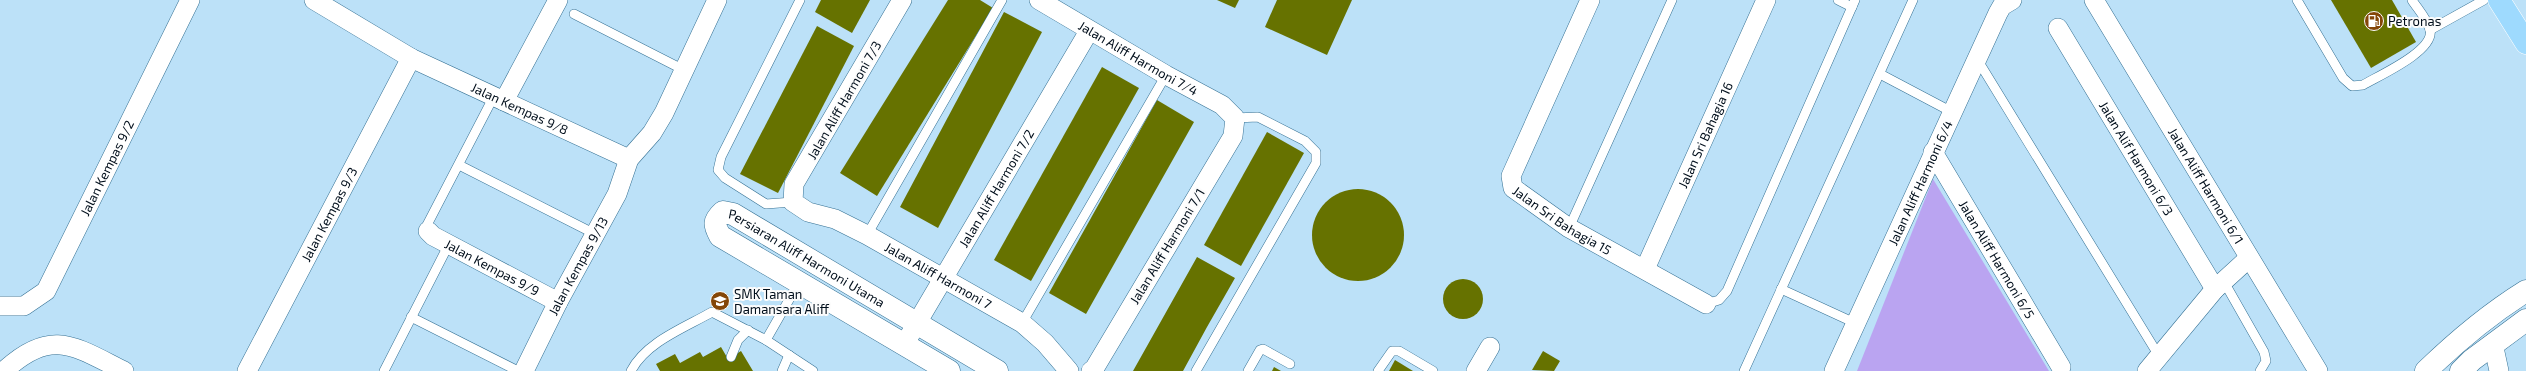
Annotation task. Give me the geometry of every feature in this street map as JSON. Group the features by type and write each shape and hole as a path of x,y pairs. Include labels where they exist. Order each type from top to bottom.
{"main road":[{"path":"2499,0 2526,43"}],"street":[{"name":"Jalan Kempas 9/2","path":"0,306 24,306 46,292 190,0"},
{"path":"499,98 558,0"},
{"path":"629,160 652,133 664,113 717,0"},
{"name":"Jalan Aliff Harmoni 7/3","path":"793,202 794,184 902,0"},
{"name":"Jalan Aliff Harmoni 7/4","path":"1039,0 1089,31 1222,105 1235,118"},
{"name":"Jalan Sri Bahagia 15","path":"1590,0 1511,176 1514,188 1521,195 1569,228 1706,304"},
{"name":"Jalan Sri Bahagia 16","path":"1645,269 1766,0"},
{"name":"Jalan Aliff Harmoni 6/4","path":"1834,371 1933,152 1998,13 2002,6 2012,0"},
{"name":"Jalan Aliff Harmoni 6/1","path":"2094,0 2318,371"},
{"name":"Jalan Kempas 9/8","path":"326,3 411,58 629,160"},
{"name":"Jalan Alif Harmoni 6/3","path":"2058,28 2219,284"},
{"name":"Jalan Aliff Harmoni 7/2","path":"904,345 1089,31"},
{"name":"Jalan Kempas 9/3","path":"247,371 411,58"},
{"name":"Jalan Aliff Harmoni 7/1","path":"1091,371 1094,370 1233,136 1235,118"},
{"name":"Jalan Aliff Harmoni 6/5","path":"1933,152 2061,367"},
{"name":"Jalan Kempas 9/13","path":"524,371 558,302 617,194 629,160"},
{"name":"Jalan Aliff Harmoni 7","path":"793,202 808,212 835,219 867,235 1022,323 1045,343 1068,371"},
{"name":"Persiaran Aliff Harmoni Utama","path":"949,371 798,284 720,236 714,226 715,219 723,212 733,214 997,371"},
{"name":"Jalan Kempas 9/9","path":"428,231 449,244 558,302"},
{"path":"2153,364 2219,284 2249,258"},
{"path":"2426,371 2455,343 2501,306 2526,291"},
{"path":"2461,371 2493,343 2526,320"},
{"path":"4,371 18,358 36,347 54,343 77,348 124,371"},
{"path":"2493,343 2499,371"},
{"path":"1476,371 1490,347"}],"lane":[{"path":"793,202 766,204 726,178 718,170 721,157 800,0"},
{"path":"867,235 1002,0"},
{"path":"1569,228 1672,0"},
{"path":"1706,304 1719,300 1727,291 1853,3 1838,0"},
{"path":"1744,371 1913,0"},
{"path":"2297,0 2343,78 2352,86 2362,85 2421,50 2429,39 2430,30 2412,0"},
{"path":"2430,30 2484,0"},
{"path":"574,14 684,70"},
{"path":"1977,59 2153,364"},
{"path":"1880,74 1952,112"},
{"path":"1022,323 1166,75"},
{"path":"428,231 427,225 459,165 499,98"},
{"path":"1196,371 1316,163 1316,152 1305,141 1258,117 1235,118"},
{"path":"459,165 595,234"},
{"path":"384,371 449,244"},
{"path":"766,340 798,284"},
{"path":"2219,284 2264,352 2266,361 2260,371"},
{"path":"1781,289 1855,323"},
{"path":"631,371 638,358 653,346 712,312 766,340 813,371"},
{"path":"412,317 518,371"},
{"path":"731,357 738,340 748,330"},
{"path":"1248,371 1260,350 1264,349 1290,364"},
{"path":"1378,371 1392,351 1399,351 1433,371"},
{"path":"782,371 789,355"}],"shaded area":[{"path":"1933,179 2049,371 1857,371"}],"building":[{"path":"821,0 870,0 852,33 815,12"},
{"path":"948,0 980,0 993,8 877,196 840,173"},
{"path":"1217,0 1239,0 1235,8"},
{"path":"1277,0 1352,0 1327,55 1265,27"},
{"name":"Petronas","path":"2331,0 2392,0 2416,42 2371,68"},
{"path":"1004,12 1042,32 938,228 900,207"},
{"path":"817,26 854,46 778,193 740,174"},
{"path":"1102,67 1139,88 1031,281 994,260"},
{"path":"1157,100 1194,122 1086,314 1049,293"},
{"path":"1267,132 1304,153 1241,266 1204,245"},
{"path":"1358,189 1376,192 1391,202 1401,217 1404,235 1401,253 1391,268 1376,278 1358,281 1340,278 1325,268 1315,253 1312,235 1315,217 1325,202 1340,192"},
{"path":"1197,257 1235,278 1183,371 1133,371"},
{"path":"1467,279 1474,282 1480,288 1483,299 1482,307 1474,316 1467,319 1459,319 1452,316 1444,307 1443,295 1446,288 1455,280"},
{"path":"721,347 728,359 741,351 753,371 660,371 656,364 675,354 680,363 700,352 703,357"},
{"path":"1543,351 1560,361 1554,371 1532,370"},
{"path":"1395,360 1413,371 1389,371"},
{"path":"1274,367 1281,371 1272,371"}],"place":[{"name":"Petronas","path":"2374,21"},
{"name":"SMK Taman Damansara Aliff","path":"720,301"}]}
